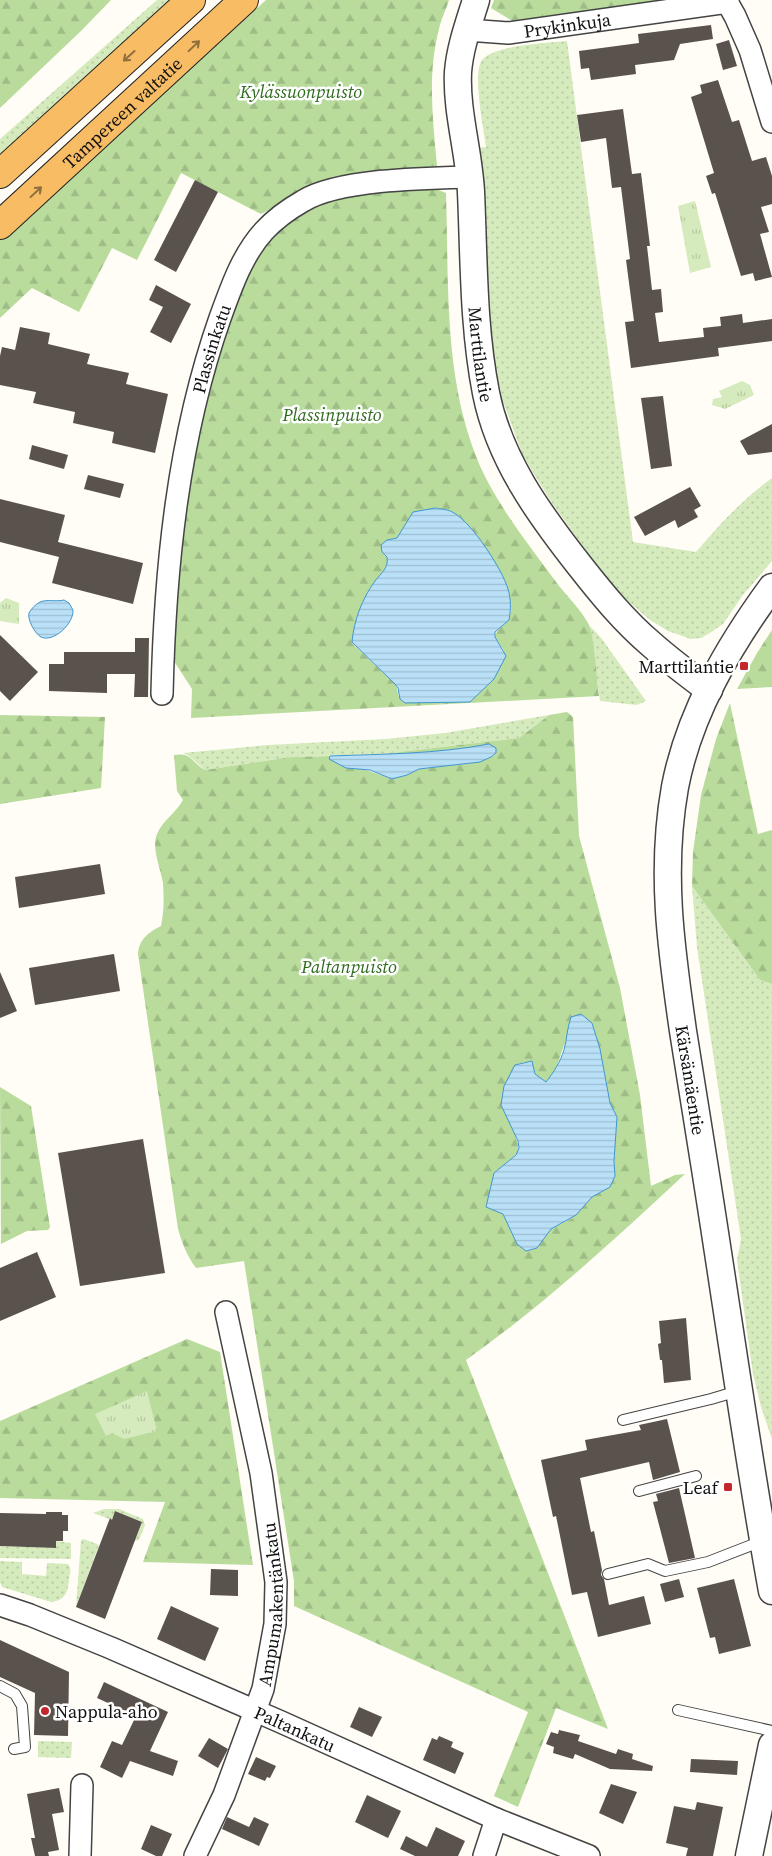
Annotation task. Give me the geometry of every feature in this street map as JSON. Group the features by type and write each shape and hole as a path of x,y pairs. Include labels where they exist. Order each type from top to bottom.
{"highway":[{"name":"Tampereen valtatie","path":"0,174 191,0"},
{"name":"Tampereen valtatie","path":"0,226 244,0"}],"street":[{"name":"Marttilantie","path":"476,0 462,48 458,84 470,178 479,353 486,395 496,430 508,460 522,485 540,512 608,601 650,643 709,690"},
{"name":"Prykinkuja","path":"467,30 508,33 727,1"},
{"path":"727,1 750,50 772,122"},
{"name":"Plassinkatu","path":"162,694 163,626 168,570 189,428 210,347 232,286 243,262 264,231 290,208 305,199 344,187 398,180 470,178"},
{"name":"Kärsämäentie","path":"772,588 725,658 709,690 686,745 676,785 667,870 673,962 738,1391 767,1539 772,1591"},
{"name":"Ampumakentänkatu","path":"195,1856 224,1795 264,1689 275,1624 276,1582 256,1447 226,1312"},
{"name":"Paltankatu","path":"0,1606 101,1644 496,1819 589,1856"},
{"path":"749,1856 772,1745"},
{"path":"80,1856 82,1785"},
{"path":"484,1856 496,1819"}],"lane":[{"path":"622,1420 738,1391"},
{"path":"639,1491 696,1476"},
{"path":"608,1574 648,1564 666,1571 708,1562 767,1539"},
{"path":"0,1686 14,1694 22,1706 26,1747 14,1749"},
{"path":"678,1710 772,1745"}],"green space":[{"path":"0,0 111,0 0,108"},
{"path":"157,0 174,0 0,159 0,139"},
{"name":"Kylässuonpuisto","path":"266,0 449,0 440,25 433,63 432,98 437,166 333,177 261,214 181,173 137,260 112,248 79,312 32,288 0,318 0,239"},
{"path":"494,0 685,0 514,22 491,8"},
{"path":"567,41 633,542 696,552 732,513 772,478 772,561 743,595 723,624 701,638 691,639 668,631 650,620 607,580 552,503 523,456 504,404 496,373 491,341 485,212 478,148 486,147 478,89 479,67 482,60 498,51 522,46"},
{"name":"Plassinpuisto","path":"431,187 446,193 450,331 460,400 468,433 480,466 506,513 589,625 594,648 599,696 191,718 192,689 172,658 186,494 215,356 246,271 280,225 336,195","holes":["435,508 451,512 472,529 499,570 506,585 511,609 508,620 498,630 495,637 504,651 399,697 396,685 352,643 353,636 358,614 364,600 387,565 387,557 384,555 392,539 397,538 406,526"]},
{"path":"695,201 711,267 690,273 678,206"},
{"path":"742,381 750,385 754,395 725,409 712,405 713,399 722,397 719,391"},
{"path":"6,598 19,603 19,624 0,621 0,603"},
{"path":"590,626 602,639 646,701 637,705 600,701"},
{"path":"772,630 772,687 737,689 757,653"},
{"path":"730,703 758,834 772,830 772,984 760,980 692,886 693,852 701,795 716,739"},
{"name":"Paltanpuisto","path":"567,712 573,717 579,836 620,988 640,1095 651,1186 675,1175 685,1174 606,1247 551,1294 466,1360 608,1729 556,1708 518,1807 494,1796 528,1712 294,1606 294,1581 244,1261 196,1268 187,1254 181,1239 138,954 140,944 149,934 161,926 162,921 164,905 163,883 155,840 163,825 183,800 177,791 174,755 188,756 205,770 291,757 330,756 392,779 419,769 472,763 496,754 489,744 436,752 382,754 519,738 549,715","holes":["592,1023 600,1049 610,1103 617,1117 614,1161 615,1176 610,1187 592,1197 572,1218 551,1229 537,1248 526,1251 517,1244 503,1214 494,1173 514,1157 518,1150 513,1130 501,1105 515,1065 525,1062 546,1083 556,1068 566,1040"]},
{"path":"0,715 105,717 101,788 0,804"},
{"path":"549,715 519,738 382,754 291,757 205,770 183,753 268,745 386,739 445,733"},
{"path":"692,886 760,980 772,984 772,1439 761,1407 753,1374 737,1260 741,1239 697,947"},
{"path":"0,1087 31,1106 50,1227 48,1230 27,1231 1,1244"},
{"path":"187,1339 220,1352 253,1565 143,1562 165,1502 0,1498 0,1421"},
{"path":"147,1391 157,1431 124,1439 112,1433 106,1436 95,1414"},
{"path":"104,1509 119,1509 143,1519 145,1525 139,1540 135,1541 142,1522 116,1511 112,1520 93,1513"},
{"path":"84,1539 99,1545 76,1607 81,1540"},
{"path":"56,1541 71,1543 71,1559 0,1558 0,1546 56,1548"},
{"path":"0,1561 22,1562 22,1574 46,1576 47,1563 68,1564 70,1571 67,1592 60,1600 51,1602 2,1587 0,1582"},
{"path":"38,1741 72,1742 71,1758 38,1757"}],"water":[{"path":"435,508 452,512 469,526 486,547 505,580 510,600 509,620 495,632 495,637 506,656 494,679 470,702 405,703 400,699 398,688 395,684 352,642 353,634 363,602 370,588 387,564 387,557 382,552 381,545 387,540 397,538 413,512"},
{"path":"64,600 69,603 73,610 67,626 57,635 46,638 41,637 36,633 30,622 30,611 40,602"},
{"path":"489,744 496,748 496,753 480,762 419,769 392,779 370,770 346,768 329,759 330,756 430,752"},
{"path":"581,1014 592,1023 600,1049 610,1103 617,1117 614,1161 615,1176 610,1187 592,1197 576,1215 551,1229 537,1248 526,1251 517,1244 503,1214 486,1207 494,1173 516,1155 519,1148 518,1141 501,1105 504,1086 515,1065 532,1061 535,1074 546,1082 562,1054 571,1017"}],"building":[{"path":"711,25 713,39 680,44 674,60 635,65 636,74 591,80 589,68 581,69 579,51 639,43 638,34"},
{"path":"729,40 737,66 723,70 716,44"},
{"path":"718,80 732,122 739,120 752,161 766,157 772,176 772,204 761,207 769,232 760,234 772,277 755,281 753,273 741,276 715,193 712,194 706,176 714,173 691,97 702,93 700,85"},
{"path":"623,109 632,174 641,173 650,246 647,246 652,290 661,289 663,312 655,313 659,342 704,337 703,328 721,326 720,317 742,314 743,323 772,319 772,341 718,348 719,356 631,368 625,322 634,321 626,260 630,259 621,187 612,188 606,138 581,142 577,115"},
{"path":"195,180 218,192 176,272 154,260"},
{"path":"156,285 191,304 171,343 150,332 163,307 149,300"},
{"path":"20,327 50,333 48,344 90,354 87,364 129,373 126,384 168,394 155,453 112,443 114,432 73,423 75,412 33,403 36,392 0,385 0,356 2,347 15,350"},
{"path":"663,396 672,466 651,469 641,398"},
{"path":"772,424 772,452 748,455 740,441"},
{"path":"32,445 68,455 64,469 29,459"},
{"path":"88,475 124,484 120,498 84,489"},
{"path":"690,487 701,506 694,510 698,517 678,528 675,520 645,536 634,517"},
{"path":"0,499 65,515 58,542 143,563 133,604 52,583 59,557 0,542"},
{"path":"0,635 38,672 10,701 0,691"},
{"path":"135,638 149,638 148,697 134,697 135,674 107,674 107,693 49,691 49,664 64,664 64,652 135,652"},
{"path":"100,864 105,894 19,908 15,877"},
{"path":"114,954 120,991 35,1005 29,968"},
{"path":"0,972 17,1011 0,1018"},
{"path":"143,1139 165,1273 80,1286 58,1153"},
{"path":"37,1252 56,1297 0,1321 0,1268"},
{"path":"686,1318 691,1380 664,1383 662,1360 660,1360 658,1344 661,1343 659,1321"},
{"path":"667,1419 680,1472 653,1480 649,1462 580,1478 591,1532 594,1531 602,1570 601,1575 604,1579 609,1605 644,1596 651,1624 598,1637 587,1592 572,1595 556,1516 553,1517 541,1460 587,1450 585,1440 641,1430 639,1425"},
{"path":"679,1488 695,1558 669,1563 653,1502 658,1501 656,1494"},
{"path":"115,1511 142,1522 105,1619 76,1607 110,1518 112,1520"},
{"path":"46,1512 62,1512 62,1515 68,1515 68,1531 63,1531 63,1541 56,1541 56,1548 0,1546 0,1513 46,1514"},
{"path":"211,1569 238,1570 238,1596 210,1595"},
{"path":"679,1579 684,1597 665,1602 660,1584"},
{"path":"734,1579 751,1646 719,1654 715,1637 710,1638 697,1588"},
{"path":"171,1606 219,1628 205,1661 157,1639"},
{"path":"0,1640 69,1672 68,1736 34,1735 35,1693 0,1677"},
{"path":"104,1682 168,1712 150,1751 178,1761 173,1776 130,1761 122,1778 100,1767 112,1741 122,1745 135,1718 131,1716 132,1714 97,1698"},
{"path":"359,1707 382,1717 372,1737 350,1727"},
{"path":"559,1730 580,1735 578,1741 616,1754 618,1749 633,1754 632,1759 653,1766 652,1771 610,1769 575,1754 573,1759 553,1753 554,1747 546,1744 551,1732 558,1734"},
{"path":"439,1736 453,1742 451,1747 464,1753 455,1774 423,1760 432,1738 437,1740"},
{"path":"209,1738 228,1749 218,1768 198,1756"},
{"path":"256,1757 276,1766 270,1778 267,1777 265,1781 248,1774"},
{"path":"691,1759 738,1761 737,1775 690,1772"},
{"path":"611,1784 637,1792 623,1824 599,1813"},
{"path":"59,1788 64,1812 52,1814 59,1850 48,1852 49,1856 35,1856 31,1838 35,1838 27,1794"},
{"path":"367,1795 401,1811 388,1838 355,1822"},
{"path":"697,1802 723,1807 713,1856 686,1856 688,1848 666,1843 674,1806 695,1810"},
{"path":"227,1817 249,1827 254,1817 269,1824 259,1846 222,1829"},
{"path":"151,1825 172,1834 162,1856 156,1856 141,1849"},
{"path":"436,1827 465,1841 458,1856 415,1856 400,1849 406,1836 427,1847"}],"place":[{"name":"Marttilantie","path":"744,666"},
{"name":"Leaf","path":"728,1487"},
{"name":"Nappula-aho","path":"45,1711"}]}
